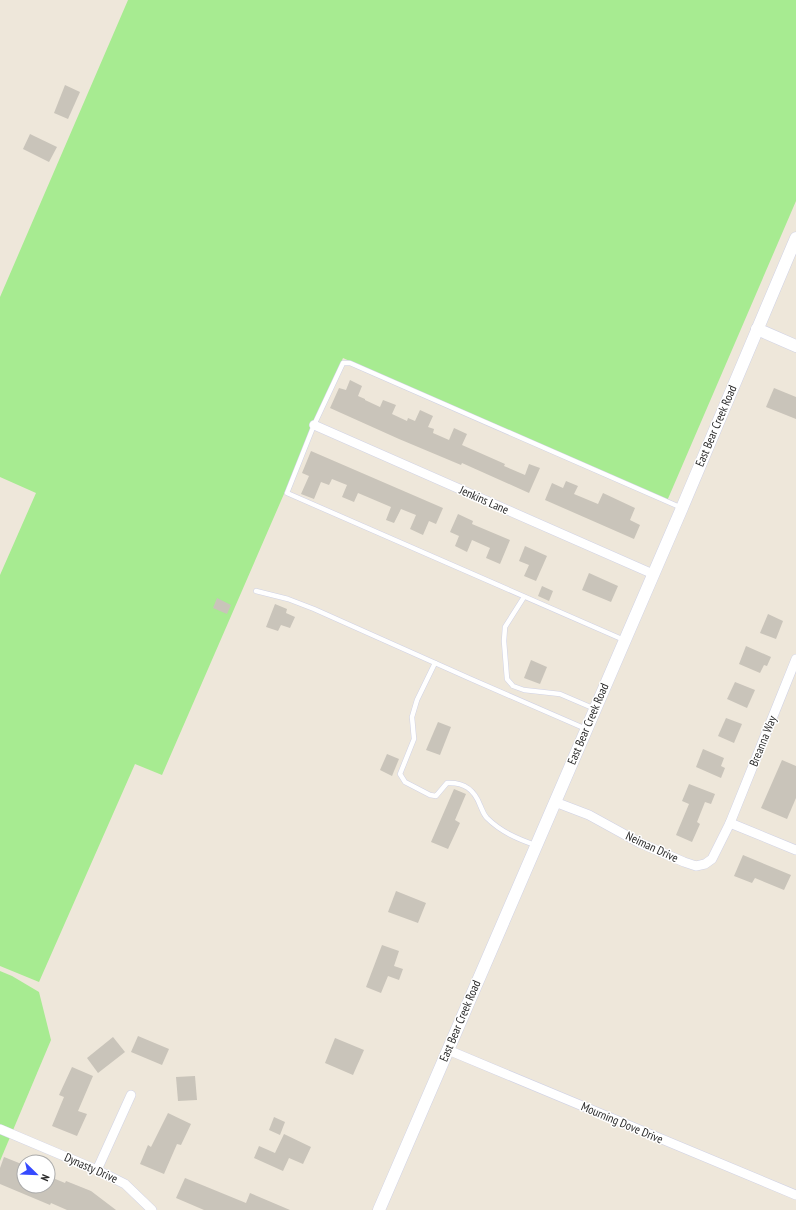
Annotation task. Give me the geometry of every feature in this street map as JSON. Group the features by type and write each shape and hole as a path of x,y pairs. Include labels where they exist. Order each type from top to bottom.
{"main road":[{"name":"East Bear Creek Road","path":"379,1210 682,508 796,238"},
{"path":"757,329 796,346"}],"street":[{"name":"Jenkins Lane","path":"314,425 653,574"},
{"name":"Breanna Way","path":"730,823 796,659"},
{"name":"Neiman Drive","path":"555,802 589,815 640,843 696,866 705,864 712,860 730,823"},
{"path":"730,823 796,850"},
{"name":"Mourning Dove Drive","path":"448,1050 796,1195"},
{"path":"97,1170 131,1095"},
{"name":"Dynasty Drive","path":"0,1129 97,1170 125,1184 152,1210"}],"lane":[{"path":"624,640 287,493 314,425 343,363 350,363 682,508"},
{"path":"256,591 288,599 314,609 586,729"},
{"path":"524,597 505,627 504,641 507,679 513,686 524,690 560,694 595,708"},
{"path":"435,663 417,700 412,717 414,739 400,774 405,782 430,795 436,796 447,783 465,786 474,793 485,816 488,819 504,832 536,845"}],"green space":[{"path":"128,0 796,0 796,201 667,501 343,358 162,775 135,764 39,982 0,966 0,575 36,493 0,477 0,297"},
{"path":"0,971 12,976 39,992 51,1040 0,1161"}],"building":[{"path":"65,85 80,92 68,119 54,113"},
{"path":"30,134 57,147 49,162 23,149"},
{"path":"350,380 362,386 358,396 365,400 380,407 383,400 396,405 392,414 407,421 408,418 415,421 420,410 433,416 428,427 434,429 433,433 449,440 454,428 467,434 462,445 505,464 504,466 525,475 529,464 540,468 529,493 462,463 461,465 399,439 330,408 339,388 346,390"},
{"path":"774,388 796,397 796,419 766,407"},
{"path":"311,451 443,508 436,524 429,521 423,535 410,529 416,515 401,509 394,523 386,520 391,507 358,493 354,502 342,497 347,485 332,479 329,485 321,482 314,499 301,494 309,476 302,473"},
{"path":"566,481 578,486 574,494 598,504 603,493 635,508 630,520 640,525 634,539 545,500 552,483 563,488"},
{"path":"458,514 473,521 472,524 510,540 500,564 486,558 490,548 472,540 467,552 455,546 459,536 450,532"},
{"path":"525,546 547,556 536,581 524,576 529,565 519,561"},
{"path":"589,573 618,586 611,602 582,590"},
{"path":"542,586 553,591 549,601 538,596"},
{"path":"217,598 231,605 227,614 213,608"},
{"path":"275,604 287,609 286,613 295,617 290,628 281,625 278,631 266,627"},
{"path":"768,614 783,621 776,639 760,633"},
{"path":"746,646 771,657 767,666 764,665 760,673 739,664"},
{"path":"531,660 547,667 540,684 524,678"},
{"path":"735,682 755,690 747,708 727,699"},
{"path":"726,718 742,724 734,743 718,736"},
{"path":"438,722 451,727 440,755 426,750"},
{"path":"703,749 724,758 721,766 725,768 721,778 696,767"},
{"path":"387,754 399,759 392,776 380,770"},
{"path":"782,760 796,766 796,798 787,819 761,808"},
{"path":"689,784 715,794 711,804 705,802 697,822 700,824 692,842 676,835 689,804 682,801"},
{"path":"454,789 466,794 455,820 460,823 448,849 431,842"},
{"path":"743,855 791,875 784,890 755,878 752,883 734,876"},
{"path":"396,891 426,903 418,923 388,912"},
{"path":"382,945 399,951 394,966 403,969 399,980 388,976 381,993 366,987"},
{"path":"138,1036 169,1049 162,1065 131,1052"},
{"path":"113,1037 125,1052 98,1073 87,1058"},
{"path":"335,1038 364,1050 353,1075 325,1063"},
{"path":"72,1067 93,1076 78,1111 87,1114 77,1136 52,1126 64,1097 59,1095"},
{"path":"195,1076 197,1100 178,1101 176,1077"},
{"path":"168,1113 191,1124 181,1145 177,1144 164,1174 140,1164 148,1145 151,1147"},
{"path":"274,1117 285,1122 280,1135 269,1130"},
{"path":"284,1134 311,1147 303,1164 289,1158 283,1171 254,1158 259,1146 275,1153"},
{"path":"4,1157 16,1162 16,1191 0,1184 0,1168"},
{"path":"185,1178 246,1203 250,1193 290,1210 204,1210 176,1198"},
{"path":"56,1179 65,1183 66,1181 91,1191 116,1210 67,1210 51,1203 50,1205 24,1194 56,1194"}]}
